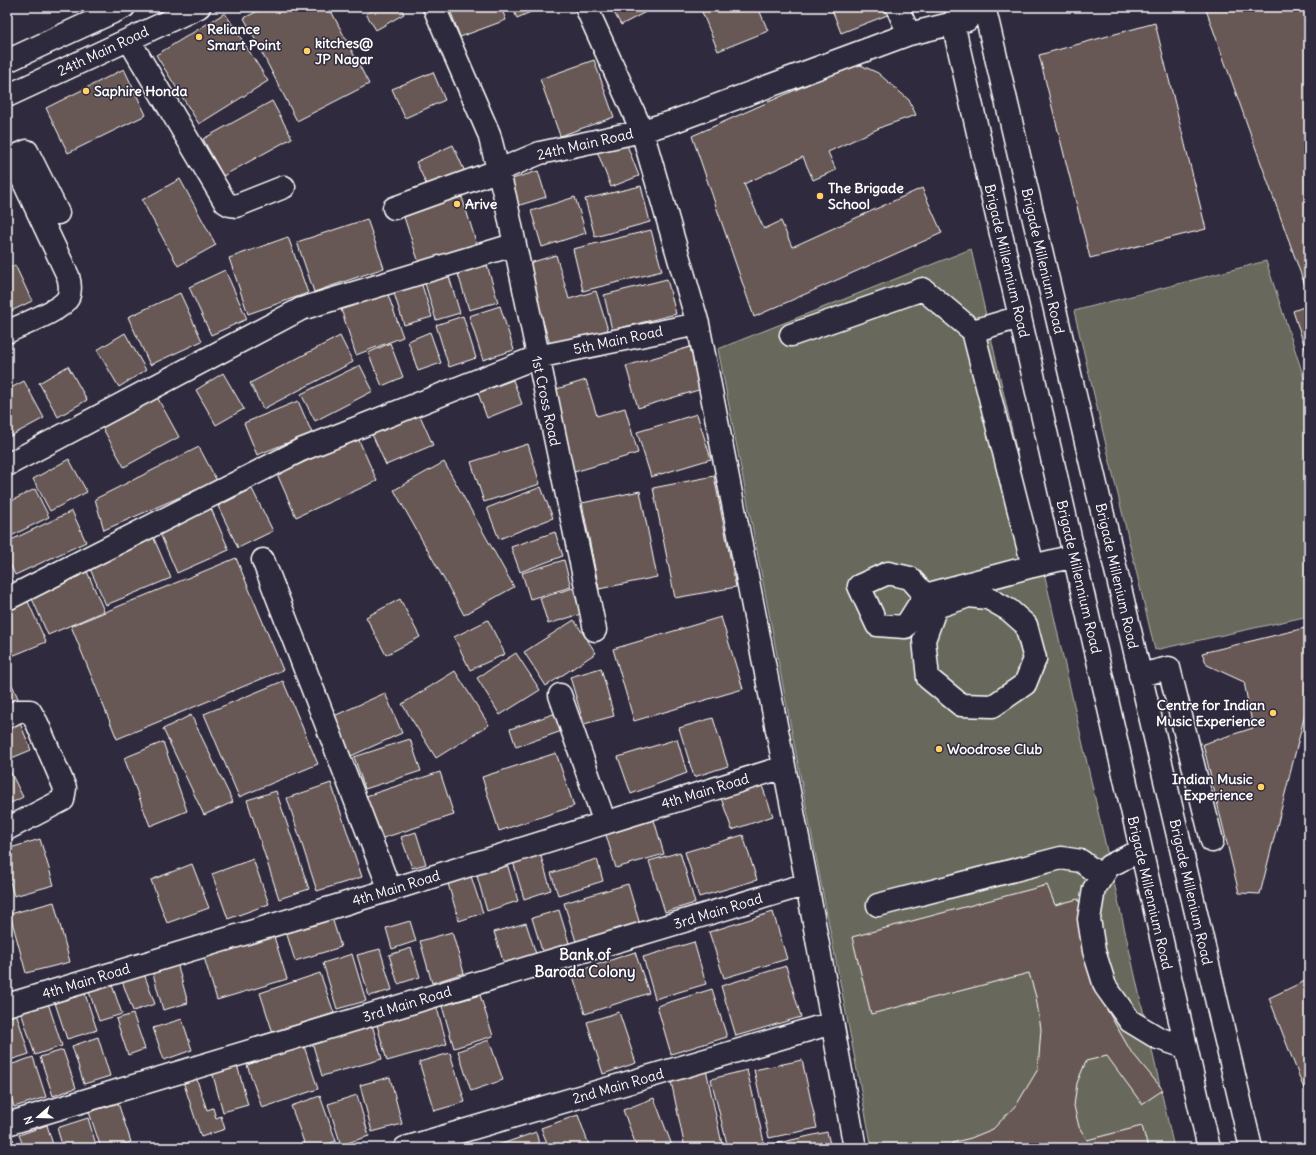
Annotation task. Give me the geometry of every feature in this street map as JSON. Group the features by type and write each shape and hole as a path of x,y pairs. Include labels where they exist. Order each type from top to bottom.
{"street":[{"path":"7,61 124,7"},
{"name":"24th Main Road","path":"7,96 199,7"},
{"path":"434,7 489,134 497,171"},
{"name":"24th Main Road","path":"394,208 497,171 540,153 642,131 586,7"},
{"path":"897,7 909,34"},
{"path":"855,1148 807,884 698,324 642,131 672,122 957,15 982,11"},
{"name":"Brigade Millenium Road","path":"982,11 1251,1148"},
{"name":"Brigade Millennium Road","path":"957,15 1020,317 1209,1148"},
{"path":"129,40 225,202 236,206 284,187"},
{"path":"7,332 61,306 68,298 70,287 68,276 10,158 27,151 58,213"},
{"name":"1st Cross Road","path":"497,171 505,197 513,245 595,630"},
{"path":"7,465 301,309 513,245"},
{"path":"791,335 923,289 973,331 1033,566"},
{"path":"973,331 1020,317"},
{"name":"5th Main Road","path":"7,599 301,450 537,357 698,324"},
{"path":"925,595 967,590 988,598 1009,610 1026,625 1035,659 1024,684 993,706 961,705 928,678 924,640 936,607 967,590 1033,566 1074,556"},
{"path":"263,560 390,890"},
{"path":"1140,675 1169,668 1212,841"},
{"path":"560,695 605,823"},
{"path":"7,717 18,711 30,711 37,723 65,788 63,800 7,829"},
{"name":"4th Main Road","path":"7,1005 390,890 784,767"},
{"path":"1141,850 1109,866 1094,889 1089,919 1094,951 1105,986 1130,1021 1158,1038 1186,1047"},
{"path":"878,905 1061,858 1081,861 1102,877"},
{"name":"3rd Main Road","path":"7,1124 807,884"},
{"name":"2nd Main Road","path":"404,1148 832,1023"}],"green space":[{"name":"Woodrose Club","path":"971,249 1174,1148 872,1148 718,349"},
{"path":"1266,261 1309,393 1309,616 1155,650 1074,311"}],"building":[{"name":"kitches@ JP Nagar","path":"266,7 329,7 369,84 297,121 244,18"},
{"path":"377,7 400,7 404,14 376,30 366,14"},
{"path":"449,7 501,7 506,20 460,37"},
{"path":"512,7 542,7 517,18"},
{"path":"611,7 655,7 621,25"},
{"path":"700,7 758,7 768,31 718,51"},
{"path":"831,7 887,7 890,14 841,33"},
{"path":"1205,7 1309,7 1309,277 1303,280"},
{"path":"225,13 268,81 199,124 156,55"},
{"path":"1155,23 1206,229 1090,258 1039,55"},
{"path":"594,60 614,117 560,136 540,79"},
{"path":"856,63 878,73 909,100 916,115 884,126 828,152 836,170 813,180 803,157 744,184 764,229 781,221 792,247 922,188 942,233 754,317 692,136"},
{"path":"124,69 146,115 68,153 46,108"},
{"path":"433,72 445,100 405,118 392,89"},
{"path":"272,101 292,138 223,176 203,139"},
{"path":"625,140 639,176 611,187 597,151"},
{"path":"453,145 465,172 428,188 416,162"},
{"path":"538,171 546,197 517,206 509,180"},
{"path":"180,179 216,245 178,266 142,200"},
{"path":"641,186 650,222 595,237 585,199"},
{"path":"462,197 477,245 419,263 403,214"},
{"path":"575,197 586,233 542,247 531,211"},
{"path":"367,219 384,268 314,292 297,242"},
{"path":"651,230 662,271 583,291 573,249"},
{"path":"288,237 308,293 248,314 229,258"},
{"path":"556,255 569,299 596,291 608,330 551,348 526,264"},
{"path":"15,265 32,301 7,313 7,269"},
{"path":"487,265 498,302 469,310 458,274"},
{"path":"225,270 247,319 211,335 189,287"},
{"path":"448,273 460,313 436,320 424,280"},
{"path":"1309,277 1309,297 1303,280"},
{"path":"667,279 676,314 612,330 604,295"},
{"path":"421,282 432,317 404,325 393,290"},
{"path":"386,289 403,337 356,355 340,306"},
{"path":"180,293 202,341 150,365 128,317"},
{"path":"1309,305 1309,360 1293,311"},
{"path":"500,306 514,350 483,360 469,316"},
{"path":"463,316 476,358 449,367 436,325"},
{"path":"430,332 441,363 418,371 408,341"},
{"path":"125,333 146,370 119,387 97,350"},
{"path":"340,336 353,362 263,409 250,383"},
{"path":"390,343 403,377 382,386 368,353"},
{"path":"690,347 702,389 638,408 626,366"},
{"path":"360,365 373,391 315,421 301,394"},
{"path":"68,366 87,400 58,417 39,383"},
{"path":"223,373 244,409 216,425 196,390"},
{"path":"513,380 522,404 487,418 478,393"},
{"path":"586,380 597,416 625,408 638,453 571,473 547,392"},
{"path":"24,381 44,418 7,438 7,390"},
{"path":"156,395 179,437 124,467 101,425"},
{"path":"298,401 312,433 257,455 244,423"},
{"path":"418,411 433,445 386,465 371,432"},
{"path":"697,414 711,459 651,477 637,432"},
{"path":"358,438 377,481 296,517 277,474"},
{"path":"528,444 540,484 484,502 471,462"},
{"path":"199,447 217,481 104,530 95,499"},
{"path":"69,459 87,492 50,511 33,479"},
{"path":"444,462 514,587 464,615 394,490"},
{"path":"714,476 736,587 675,598 653,488"},
{"path":"541,487 553,518 499,539 487,508"},
{"path":"35,489 49,517 7,538 7,503"},
{"path":"252,489 273,531 238,548 218,506"},
{"path":"640,491 657,577 599,589 582,503"},
{"path":"210,506 229,550 177,573 158,529"},
{"path":"72,511 86,542 15,575 7,557 7,542"},
{"path":"555,532 563,556 520,572 511,547"},
{"path":"152,534 171,578 106,605 87,562"},
{"path":"236,558 283,670 117,739 71,626"},
{"path":"564,560 571,587 530,599 522,573"},
{"path":"86,569 104,611 48,635 30,594"},
{"path":"7,571 13,583 7,586"},
{"path":"573,588 581,614 548,624 540,598"},
{"path":"26,597 46,642 7,658 7,605"},
{"path":"400,599 420,637 386,655 366,617"},
{"path":"721,617 743,689 634,721 613,649"},
{"path":"488,620 505,654 470,670 454,637"},
{"path":"574,620 596,653 546,686 524,652"},
{"path":"1309,627 1309,698 1260,894 1239,893 1203,744 1253,728 1244,682 1207,665 1202,653"},
{"path":"516,653 540,690 500,715 477,678"},
{"path":"601,668 614,716 584,724 570,677"},
{"path":"455,671 489,725 436,758 402,704"},
{"path":"7,673 20,703 7,708"},
{"path":"283,681 318,764 239,797 204,714"},
{"path":"385,693 402,733 351,756 334,716"},
{"path":"556,713 562,731 516,747 510,729"},
{"path":"191,715 233,802 204,815 163,729"},
{"path":"713,718 728,766 694,777 679,728"},
{"path":"20,723 31,750 7,760 7,728"},
{"path":"410,739 421,771 365,789 354,757"},
{"path":"677,739 687,773 631,794 618,757"},
{"path":"163,742 187,811 150,826 124,758"},
{"path":"556,753 574,806 499,831 482,777"},
{"path":"9,769 23,797 7,805 7,770"},
{"path":"440,772 454,815 377,840 363,797"},
{"path":"760,780 773,816 732,830 720,795"},
{"path":"331,783 362,877 317,891 287,798"},
{"path":"276,791 309,889 279,899 247,800"},
{"path":"654,820 664,854 616,868 606,835"},
{"path":"416,832 426,864 412,868 401,837"},
{"path":"743,835 757,880 699,897 685,852"},
{"path":"40,839 54,885 14,896 7,871 7,849"},
{"path":"539,850 551,890 524,899 512,858"},
{"path":"680,852 695,903 665,912 649,861"},
{"path":"253,859 269,904 228,919 212,874"},
{"path":"597,859 603,881 558,895 551,873"},
{"path":"506,860 518,901 487,911 475,869"},
{"path":"192,864 209,908 167,923 151,880"},
{"path":"469,870 483,913 459,921 446,877"},
{"path":"628,884 641,928 578,948 564,903"},
{"path":"1047,885 1055,905 1078,899 1087,923 1098,994 1130,1050 1163,1090 1142,1104 1107,1056 1086,1061 1077,1083 1074,1106 1079,1127 1087,1140 1142,1126 1148,1148 953,1148 952,1143 971,1138 993,1129 1017,1104 1038,1069 1041,1029 1036,997 1029,973 871,1014 852,937"},
{"path":"54,902 70,962 26,973 10,914"},
{"path":"559,910 570,946 543,954 532,918"},
{"path":"330,911 341,947 295,961 284,925"},
{"path":"773,912 787,959 724,978 709,932"},
{"path":"410,921 416,941 392,949 386,928"},
{"path":"526,923 537,957 505,967 494,932"},
{"path":"272,930 287,979 217,1000 202,951"},
{"path":"452,932 464,973 432,983 420,941"},
{"path":"694,942 706,984 655,999 643,957"},
{"path":"411,948 420,977 398,984 389,955"},
{"path":"380,949 392,990 369,996 357,955"},
{"path":"635,952 649,993 585,1014 572,973"},
{"path":"352,954 366,1001 337,1009 323,963"},
{"path":"177,963 188,1003 163,1010 152,970"},
{"path":"786,966 801,1017 736,1036 721,986"},
{"path":"143,971 155,1004 133,1011 121,978"},
{"path":"320,973 334,1013 273,1033 260,993"},
{"path":"1309,979 1309,1087 1304,1089 1269,998"},
{"path":"111,982 122,1014 99,1021 88,989"},
{"path":"712,989 727,1037 671,1054 657,1006"},
{"path":"85,994 97,1030 67,1039 55,1003"},
{"path":"480,995 493,1036 454,1048 442,1006"},
{"path":"435,1001 447,1044 387,1061 375,1018"},
{"path":"48,1003 62,1046 35,1055 21,1012"},
{"path":"15,1009 29,1054 7,1061 7,1012"},
{"path":"619,1012 636,1063 603,1074 587,1022"},
{"path":"133,1014 145,1049 128,1055 116,1019"},
{"path":"370,1018 382,1059 322,1076 310,1035"},
{"path":"182,1019 192,1050 164,1060 153,1028"},
{"path":"98,1037 110,1076 84,1084 72,1046"},
{"path":"489,1040 503,1080 471,1091 458,1051"},
{"path":"304,1046 318,1089 262,1108 247,1065"},
{"path":"63,1050 76,1088 53,1096 40,1057"},
{"path":"450,1053 465,1102 434,1111 419,1062"},
{"path":"33,1057 46,1097 14,1107 7,1085 7,1066"},
{"path":"802,1060 817,1128 769,1138 754,1070"},
{"path":"236,1061 248,1105 223,1112 211,1068"},
{"path":"706,1069 722,1144 704,1148 685,1148 670,1076"},
{"path":"747,1070 764,1142 741,1148 728,1148 711,1079"},
{"path":"195,1074 207,1110 213,1108 216,1118 221,1116 225,1129 201,1137 182,1078"},
{"path":"390,1077 402,1124 372,1132 360,1085"},
{"path":"357,1095 369,1136 341,1145 328,1104"},
{"path":"320,1096 336,1141 317,1148 306,1148 291,1106"},
{"path":"654,1098 673,1148 637,1148 623,1110"},
{"path":"118,1103 131,1142 111,1148 101,1148 89,1112"},
{"path":"578,1115 590,1148 549,1148 541,1128"},
{"path":"88,1118 97,1148 63,1148 57,1128"},
{"path":"47,1125 54,1148 24,1148 19,1135"},
{"path":"536,1132 540,1148 497,1148 496,1146"},
{"path":"827,1132 831,1148 756,1148"},
{"path":"13,1139 16,1148 7,1148 7,1141"}],"place":[{"name":"Reliance Smart Point","path":"199,37"},
{"name":"kitches@ JP Nagar","path":"307,51"},
{"name":"Saphire Honda","path":"86,91"},
{"name":"The Brigade School","path":"820,196"},
{"name":"Arive","path":"457,204"},
{"name":"Centre for Indian Music Experience","path":"1273,713"},
{"name":"Woodrose Club","path":"939,749"},
{"name":"Indian Music Experience","path":"1261,787"}],"district":[{"name":"Bank of Baroda Colony","path":"585,964"}]}
